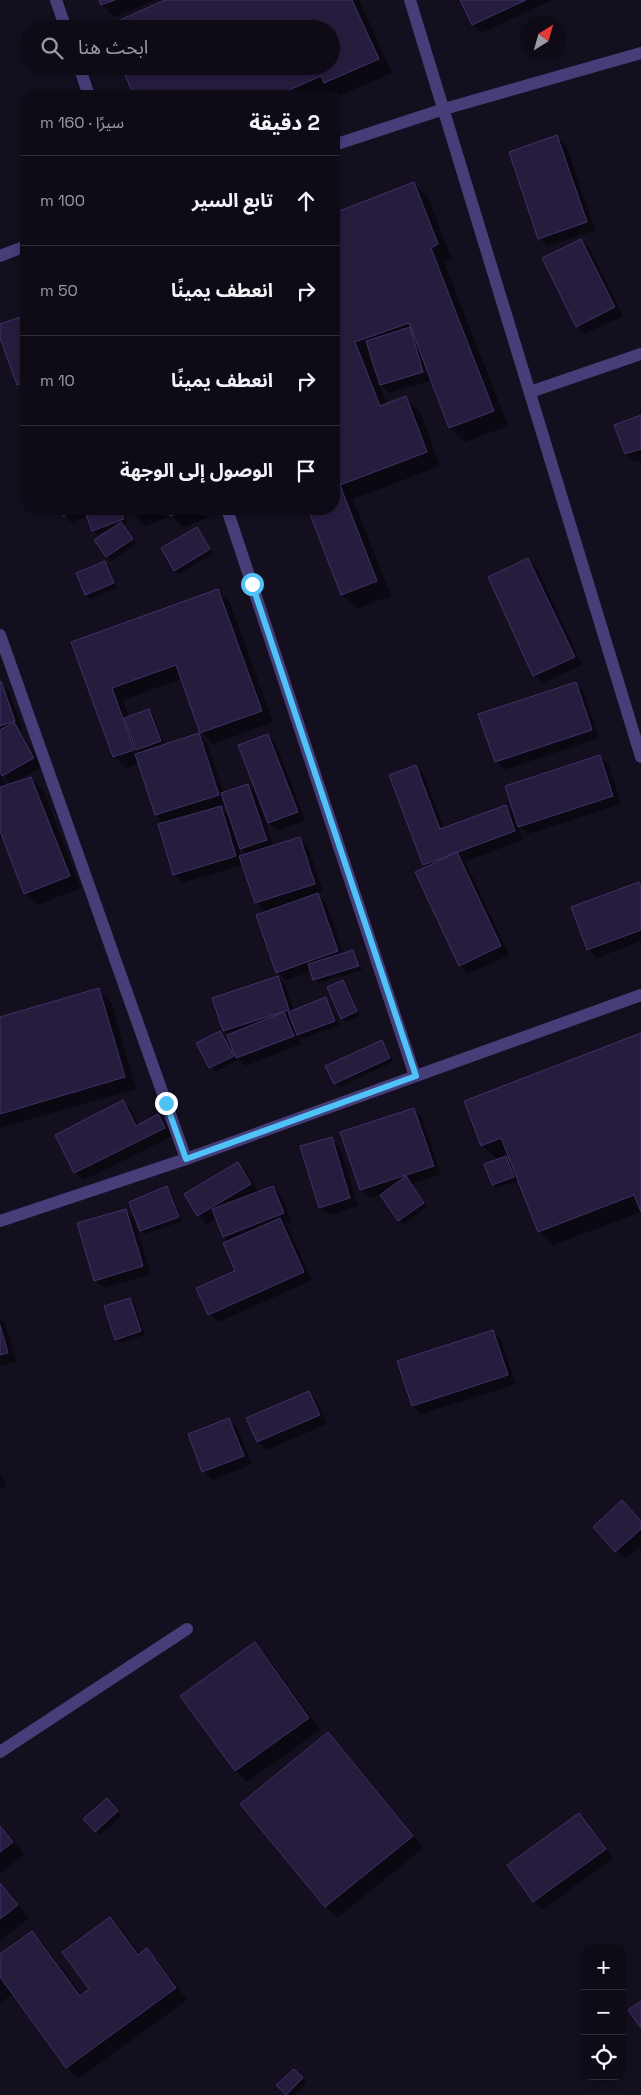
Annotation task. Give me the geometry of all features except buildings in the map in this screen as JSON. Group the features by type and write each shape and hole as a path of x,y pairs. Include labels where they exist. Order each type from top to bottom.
{"street":[{"path":"56,0 63,20"},
{"path":"410,0 641,757"},
{"path":"340,143 444,109 641,53"},
{"path":"82,75 87,90"},
{"path":"0,256 20,248"},
{"path":"530,392 641,354"},
{"path":"229,515 416,1076"},
{"path":"0,635 186,1159"},
{"path":"0,1221 186,1159 641,996"},
{"path":"0,1752 187,1629"}],"route":[{"path":"166,1103 186,1159 416,1076 252,584"}]}
